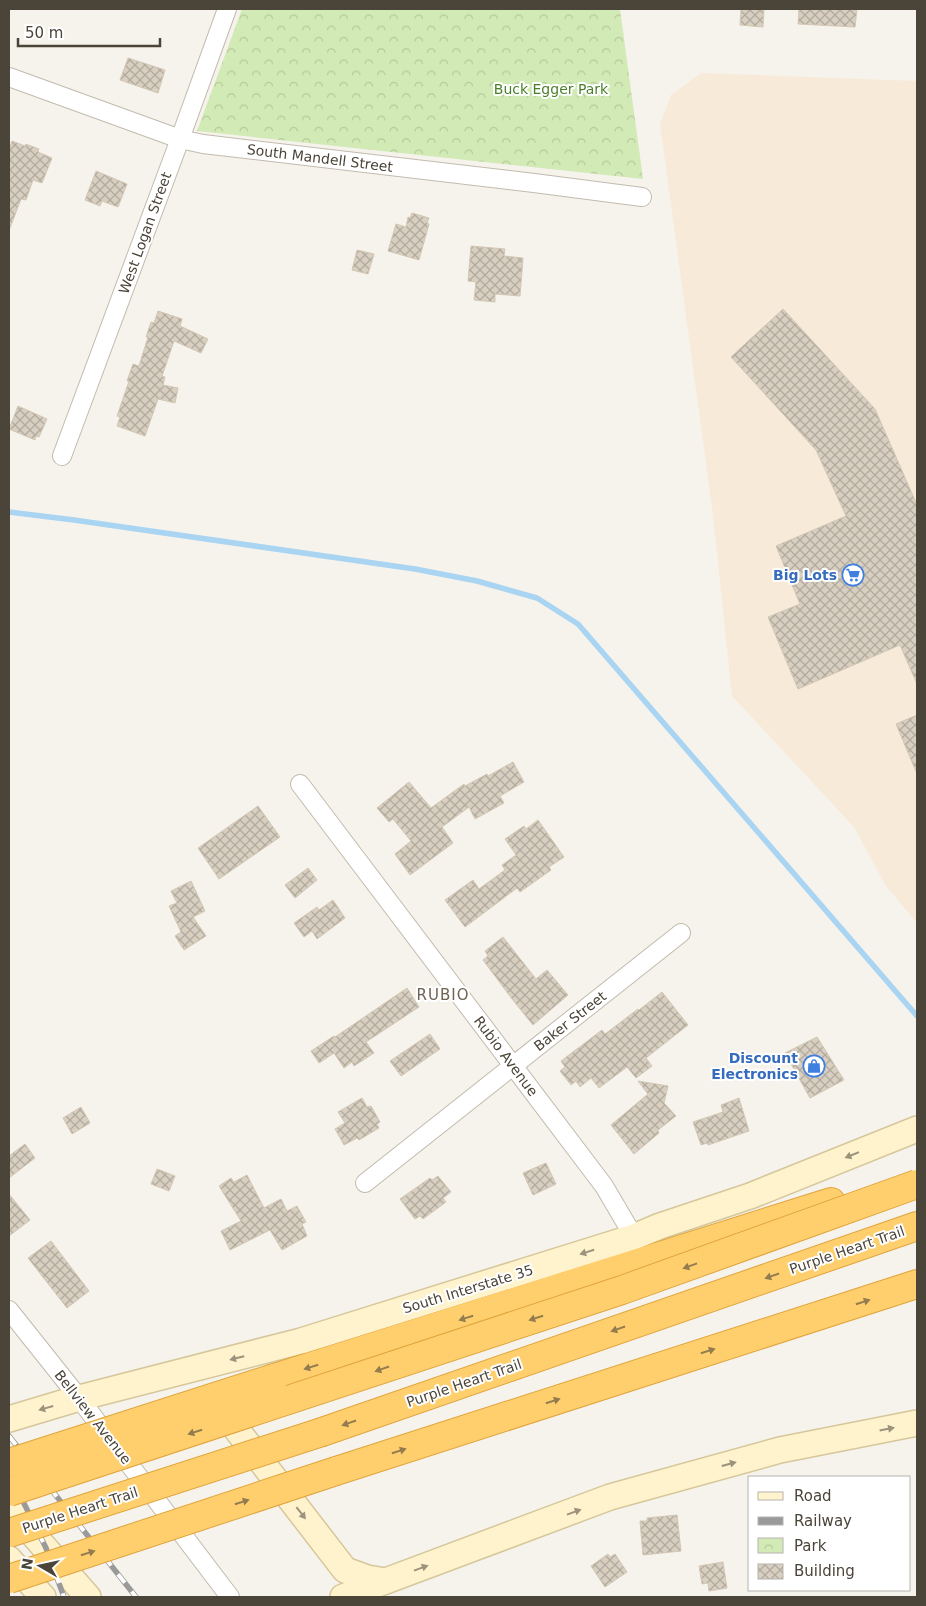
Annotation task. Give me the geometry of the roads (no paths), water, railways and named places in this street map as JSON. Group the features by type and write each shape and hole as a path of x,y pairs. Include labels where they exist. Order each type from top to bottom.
{"highway":[{"path":"9,1463 831,1202 917,1180"},
{"path":"9,1492 622,1290 917,1184"},
{"name":"Purple Heart Trail","path":"9,1533 322,1432 917,1226"},
{"path":"9,1580 336,1471 917,1284"}],"main road":[{"name":"South Interstate 35","path":"9,1419 79,1398 301,1341 634,1237 660,1226 750,1196 917,1129"},
{"path":"301,1341 253,1377 238,1395 234,1413 237,1430 346,1570 367,1578 386,1581"},
{"path":"343,1597 610,1497 780,1450 917,1423"},
{"path":"9,1507 88,1597"},
{"path":"9,1559 43,1597"}],"street":[{"name":"West Logan Street","path":"62,456 227,9"},
{"name":"South Mandell Street","path":"9,77 180,139 203,144 534,183 642,198"},
{"name":"Rubio Avenue","path":"300,784 604,1186 634,1237"},
{"name":"Baker Street","path":"365,1183 681,933"},
{"name":"Bellview Avenue","path":"9,1310 79,1398 230,1597"}],"waterway":[{"path":"9,512 415,569 477,581 537,598 578,624 917,1016"}],"railway":[{"path":"9,1436 136,1597"},
{"path":"9,1473 46,1548 64,1597"}],"place":[{"name":"Big Lots","path":"853,575"},
{"name":"Discount Electronics","path":"814,1066"}],"district":[{"name":"RUBIO","path":"443,995"}],"park label":[{"name":"Buck Egger Park","path":"551,89"}]}
